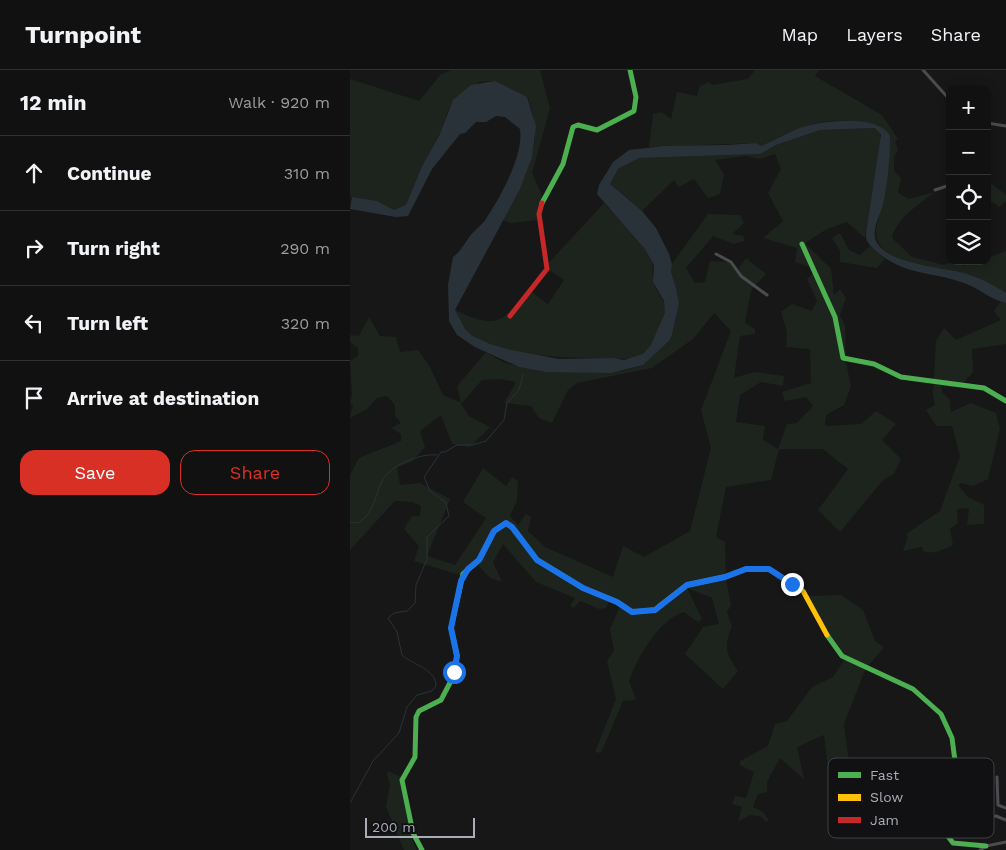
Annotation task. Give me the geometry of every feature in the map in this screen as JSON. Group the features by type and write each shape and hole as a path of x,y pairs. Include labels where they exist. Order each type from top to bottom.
{"street":[{"path":"510,316 534,283 547,269 539,214 542,201 562,164 564,150 573,127 578,125 597,130 634,111 636,97 630,70"},
{"path":"923,70 946,96"},
{"path":"991,124 1006,126"},
{"path":"935,190 946,186"},
{"path":"802,244 835,317 843,358 874,364 901,376 943,384 984,388 1006,401"},
{"path":"716,254 732,262 741,276 767,295"},
{"path":"422,850 413,833 402,780 415,757 414,721 419,711 441,700 453,677 457,656 451,628 463,574 479,560 494,531 506,523 512,527 537,560 583,588 617,602 632,612 655,610 687,585 725,577 746,569 769,569 805,593 820,626 842,656 913,689 941,714 952,738 955,758"},
{"path":"997,777 998,804 1006,808"},
{"path":"994,817 998,816 1006,820"},
{"path":"949,838 953,843 986,846 1006,842"},
{"path":"980,850 986,846"}],"shaded area":[{"path":"452,70 540,70 550,108 532,173 543,198 537,220 510,223 502,220 525,176 534,145 535,130 533,114 527,97 495,81 479,82 449,108 439,136 422,166 406,205 394,210 377,201 350,197 350,79 419,101 441,74"},
{"path":"755,70 819,70 815,76 882,115 898,139 895,141 898,150 894,157 894,171 901,178 898,193 909,199 935,192 903,218 894,231 892,238 912,257 944,265 991,265 991,257 1006,251 1006,293 970,275 904,260 890,254 880,246 876,234 879,218 882,127 862,122 839,120 817,123 797,129 761,146 756,143 649,147 653,114 662,112 671,119 677,92 697,96 700,86 709,82 712,85 748,79"},
{"path":"495,81 527,97 536,126 532,157 520,189 455,310 465,329 473,336 490,344 559,359 614,358 624,360 643,354 651,345 665,313 664,301 653,282 654,265 645,249 597,194 599,185 613,162 629,150 664,146 756,143 761,146 797,129 818,123 846,121 873,124 883,129 890,136 886,187 875,230 876,241 884,250 910,262 964,273 980,279 1006,293 1006,303 964,283 898,265 877,252 867,241 866,233 881,135 875,128 820,130 776,145 760,154 639,158 618,169 610,184 642,211 656,228 672,264 671,272 679,303 669,341 643,365 611,373 546,372 519,367 475,347 457,335 449,321 448,285 453,257 486,219 510,176 518,151 520,129 505,117 496,116 486,122 476,122 465,133 460,134 432,169 408,216 396,217 350,209 352,197 377,201 394,210 406,205 422,166 439,136 453,100 471,85"},
{"path":"875,128 879,131 881,140 865,238 847,222 827,229 805,243 831,269 834,295 840,289 846,298 840,315 845,326 846,363 851,386 844,405 826,415 825,426 861,424 876,411 896,424 882,440 901,459 894,474 883,480 840,532 818,510 848,469 823,449 779,449 771,480 726,487 716,537 725,542 726,579 731,605 727,612 732,627 727,640 727,650 738,671 723,689 685,654 703,627 719,624 712,598 687,588 702,619 698,622 684,612 666,623 650,640 629,681 636,700 623,701 601,753 595,752 616,699 607,661 614,650 610,629 620,607 609,601 606,608 599,609 580,601 574,608 570,606 575,598 536,582 503,544 493,562 502,582 490,578 479,566 463,576 414,561 419,546 404,529 412,516 420,516 421,506 412,502 395,501 350,550 350,475 359,458 401,441 401,434 391,428 401,423 395,416 395,405 387,396 377,398 367,409 350,418 353,405 350,403 352,395 350,361 358,356 358,348 350,342 350,335 359,336 369,317 380,336 396,337 400,352 418,350 430,367 443,395 461,403 457,386 486,352 503,362 546,372 622,371 643,365 669,341 672,335 679,303 671,272 672,264 708,214 740,215 744,223 732,234 743,236 745,241 734,244 713,236 686,268 695,283 705,282 710,261 731,262 737,270 746,258 766,274 751,290 745,323 755,329 755,334 740,336 734,378 754,372 784,376 783,386 761,382 740,395 736,422 765,426 763,440 778,449 787,424 797,423 813,406 806,397 785,401 782,392 811,383 810,349 786,347 787,332 781,312 792,304 812,311 817,301 807,279 815,272 813,268 795,262 797,248 763,238 783,221 768,193 781,169 775,154 760,159 746,156 715,160 724,175 720,194 708,198 694,179 679,187 674,180 642,211 610,184 618,169 639,158 760,154 776,145 820,130","holes":["714,313 731,331 701,410 711,448 690,531 644,557 623,546 613,577 545,547 528,531 531,517 526,514 518,525 510,516 517,501 518,481 512,477 506,486 483,468 463,502 486,518 455,565 427,556 450,499 420,483 400,485 397,467 412,462 425,447 420,431 441,415 452,444 470,447 490,427 469,416 461,404 482,380 500,379 516,382 504,403 531,406 539,418 552,423 568,390 577,383 652,368 693,339"]},
{"path":"991,185 1006,195 1006,201 1000,207 991,201"},
{"path":"604,203 643,244 653,264 655,287 663,301 665,313 660,330 650,348 637,357 626,359 572,358 522,353 478,339 463,326 455,310 480,320 497,320 511,310 528,289 548,304 564,280 545,267"},
{"path":"840,233 849,250 860,255 870,246 885,259 877,268 840,262 840,251 832,238"},
{"path":"1001,302 1006,303 1006,344 972,349 973,372 959,388 941,386 942,392 950,400 951,412 971,403 996,413 1000,429 988,479 973,486 961,483 958,485 968,497 984,505 984,524 967,525 969,508 957,509 958,523 950,529 953,545 934,552 923,551 922,547 903,551 908,537 906,534 940,511 960,456 952,426 936,426 926,410 935,405 933,395 936,341 944,328 956,340 1001,320 994,311"},
{"path":"841,595 863,610 875,641 884,647 865,670 844,724 848,758 828,758 828,766 824,735 797,747 804,779 780,758 767,782 767,792 758,794 753,807 763,812 769,820 766,822 760,816 750,815 738,822 742,807 732,804 735,796 746,798 754,772 740,765 740,761 768,746 775,724 787,721 812,687 833,677 845,659 832,647 827,639 808,596"},
{"path":"388,771 401,777 400,785 413,842 417,850 404,850 386,807 390,785"}],"waterway":[{"path":"350,803 373,761 399,733 407,707 417,695 432,691 436,686 435,680 428,671 402,655 397,632 388,618 394,613 407,611 415,603 416,585 427,559 427,537 449,516 446,503 430,491 424,477 441,452 445,452 457,445 472,445 486,441 504,420 507,403 519,390 523,375"},
{"path":"350,522 358,523 367,515 381,483 390,471 413,458 437,455"}],"traffic: fast":[{"path":"542,203 563,164 573,127 578,125 597,130 634,111 636,97 630,70"},
{"path":"802,244 835,317 843,358 874,364 901,377 984,388 1006,401"},
{"path":"422,850 413,833 402,780 415,757 416,717 419,711 441,700 453,677 457,656 451,628 463,574 479,560 494,531 506,523 512,527 537,560 583,588 617,602 632,612 655,610 661,605"},
{"path":"827,635 842,656 913,689 941,714 952,738 955,758"},
{"path":"949,838 953,843 986,846"}],"traffic: slow":[{"path":"661,605 687,585 725,577 746,569 769,569 803,591 827,635"}],"traffic: jam":[{"path":"510,316 547,269 539,214 542,203"}],"route":[{"path":"454,672 457,656 451,628 463,574 479,560 494,531 506,523 512,527 527,550 537,560 564,575 575,584 590,592 609,598 632,612 655,610 687,585 725,577 746,569 769,569 792,584"}]}
